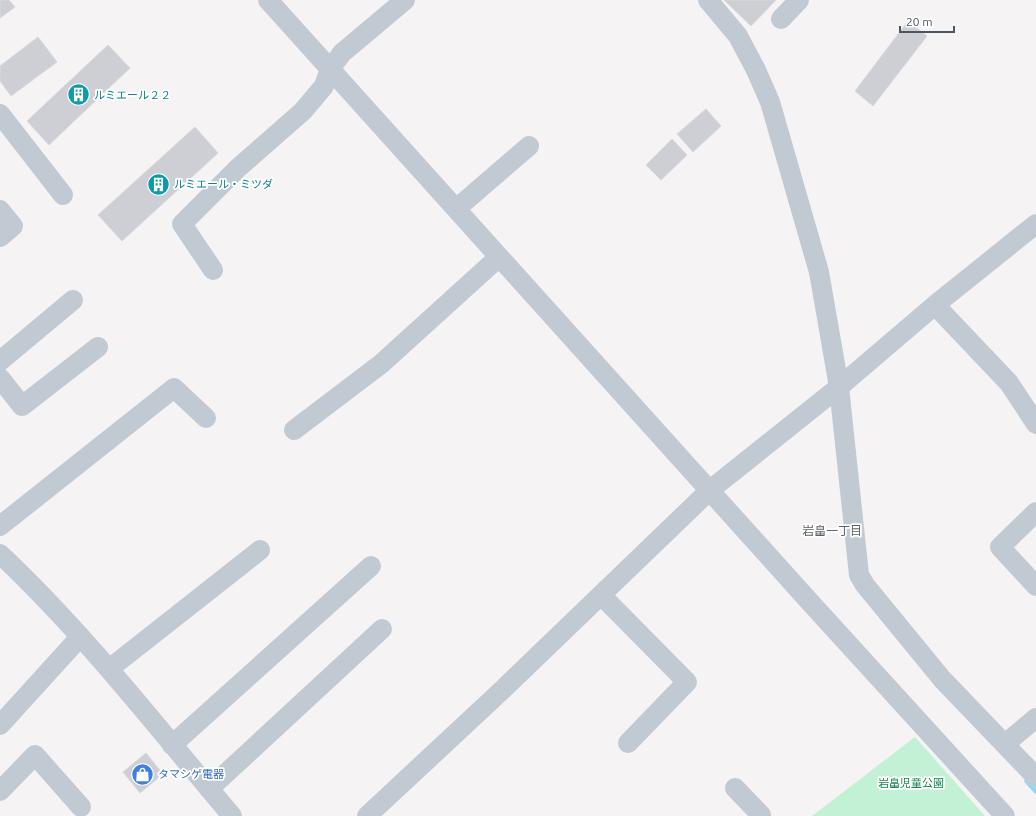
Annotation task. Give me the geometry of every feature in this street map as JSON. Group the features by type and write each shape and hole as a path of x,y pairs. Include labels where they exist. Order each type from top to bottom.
{"street":[{"path":"268,0 819,613 1005,816"},
{"path":"213,270 182,224 238,168 303,111 324,86 330,69 342,53 405,0"},
{"path":"708,0 738,36 756,70 770,102 819,272 839,387 859,575 870,591 942,679 1036,778"},
{"path":"781,19 799,0"},
{"path":"0,114 63,195"},
{"path":"456,208 529,146"},
{"path":"0,210 13,226 0,237"},
{"path":"367,816 499,693 710,490 839,387 935,305 1036,224"},
{"path":"294,430 381,364 499,257"},
{"path":"0,360 73,300"},
{"path":"935,305 1009,383 1036,424"},
{"path":"0,378 22,406 98,347"},
{"path":"0,526 174,388 206,418"},
{"path":"1036,512 1000,547 1036,586"},
{"path":"109,669 260,550"},
{"path":"0,554 35,587 109,669 232,816"},
{"path":"172,745 371,566"},
{"path":"601,595 687,682 628,743"},
{"path":"209,789 382,629"},
{"path":"0,725 80,637"},
{"path":"1005,744 1036,718"},
{"path":"0,791 35,755 81,807"},
{"path":"735,788 761,815 760,816"}],"green space":[{"name":"岩畠児童公園","path":"915,737 985,816 812,816"}],"building":[{"path":"0,0 9,0 15,7 0,18"},
{"path":"724,0 776,0 751,26"},
{"path":"908,21 927,36 873,106 855,91"},
{"path":"38,37 57,62 11,96 0,81 0,66"},
{"name":"ルミエール２２","path":"108,45 130,68 49,145 27,121"},
{"path":"706,109 721,126 693,152 677,134"},
{"name":"ルミエール・ミツダ","path":"195,127 218,153 122,241 98,215"},
{"path":"672,139 687,155 661,180 646,165"},
{"path":"146,753 163,774 140,793 123,772"}],"waterway":[{"path":"1027,781 1036,791"}],"place":[{"name":"ルミエール２２","path":"79,95"},
{"name":"ルミエール・ミツダ","path":"158,184"},
{"name":"タマシゲ電器","path":"142,774"}],"district":[{"name":"岩畠一丁目","path":"832,530"}]}
